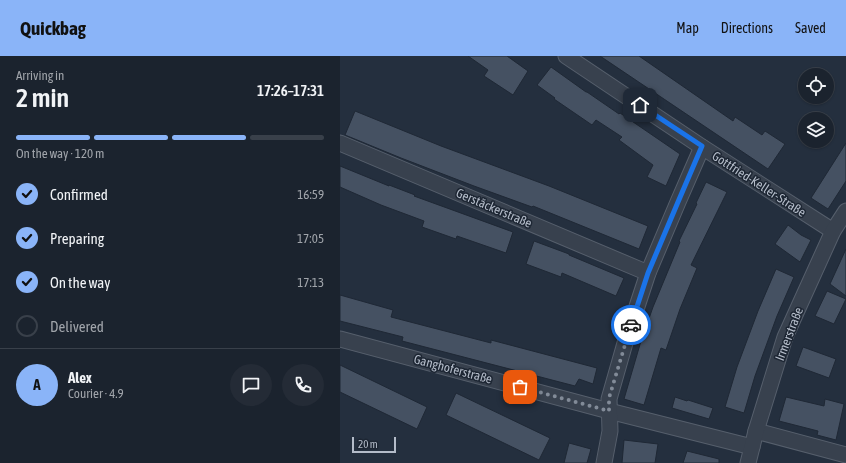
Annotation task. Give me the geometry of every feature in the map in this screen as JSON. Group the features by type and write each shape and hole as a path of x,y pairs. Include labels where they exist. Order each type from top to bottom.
{"street":[{"name":"Gottfried-Keller-Straße","path":"566,56 833,231"},
{"name":"Gerstäckerstraße","path":"340,143 648,273"},
{"path":"604,463 610,431 609,398 625,343 648,273 702,146"},
{"name":"Irmerstraße","path":"748,463 756,431 785,337 833,231 846,211"},
{"name":"Ganghoferstraße","path":"340,339 609,411 752,447"},
{"path":"756,431 846,455"}],"building":[{"path":"468,56 507,56 528,71 513,95 484,76 488,70"},
{"path":"600,56 639,56 733,121 735,117 762,135 765,131 785,144 768,169"},
{"path":"551,67 680,154 666,186 647,177 653,165 619,140 622,137 596,120 592,125 554,99 555,98 537,85"},
{"path":"355,111 648,226 639,249 533,206 532,207 474,186 345,135"},
{"path":"846,143 846,181 828,209 811,198"},
{"path":"340,166 415,195 414,196 513,232 506,253 457,236 456,239 422,227 424,221 381,205 340,187"},
{"path":"706,182 727,192 691,265 697,268 680,309 666,350 661,348 644,405 624,399 641,341 653,307 680,242 679,241"},
{"path":"788,225 801,235 811,240 800,262 775,244"},
{"path":"534,241 569,254 624,278 616,296 562,273 561,277 526,264"},
{"path":"846,249 846,296 830,284"},
{"path":"776,269 794,277 777,316 755,376 744,413 725,407 737,367"},
{"path":"827,291 846,299 834,324 815,316"},
{"path":"340,295 393,310 391,317 491,343 491,340 597,368 593,384 579,379 575,386 402,341 403,337 340,321"},
{"path":"803,347 836,359 829,378 796,366"},
{"path":"340,365 427,407 417,429 340,392"},
{"path":"456,393 550,438 539,460 446,415"},
{"path":"675,397 713,408 709,419 672,408"},
{"path":"786,397 824,406 825,399 844,404 836,440 817,435 818,431 779,421"},
{"path":"624,440 658,444 655,463 622,463"},
{"path":"569,443 591,449 587,463 564,463"},
{"path":"687,451 719,459 719,463 683,463"}],"way so far":[{"path":"520,387 609,411 609,398 631,325"}],"route":[{"path":"631,325 648,273 702,146 640,105"}]}
